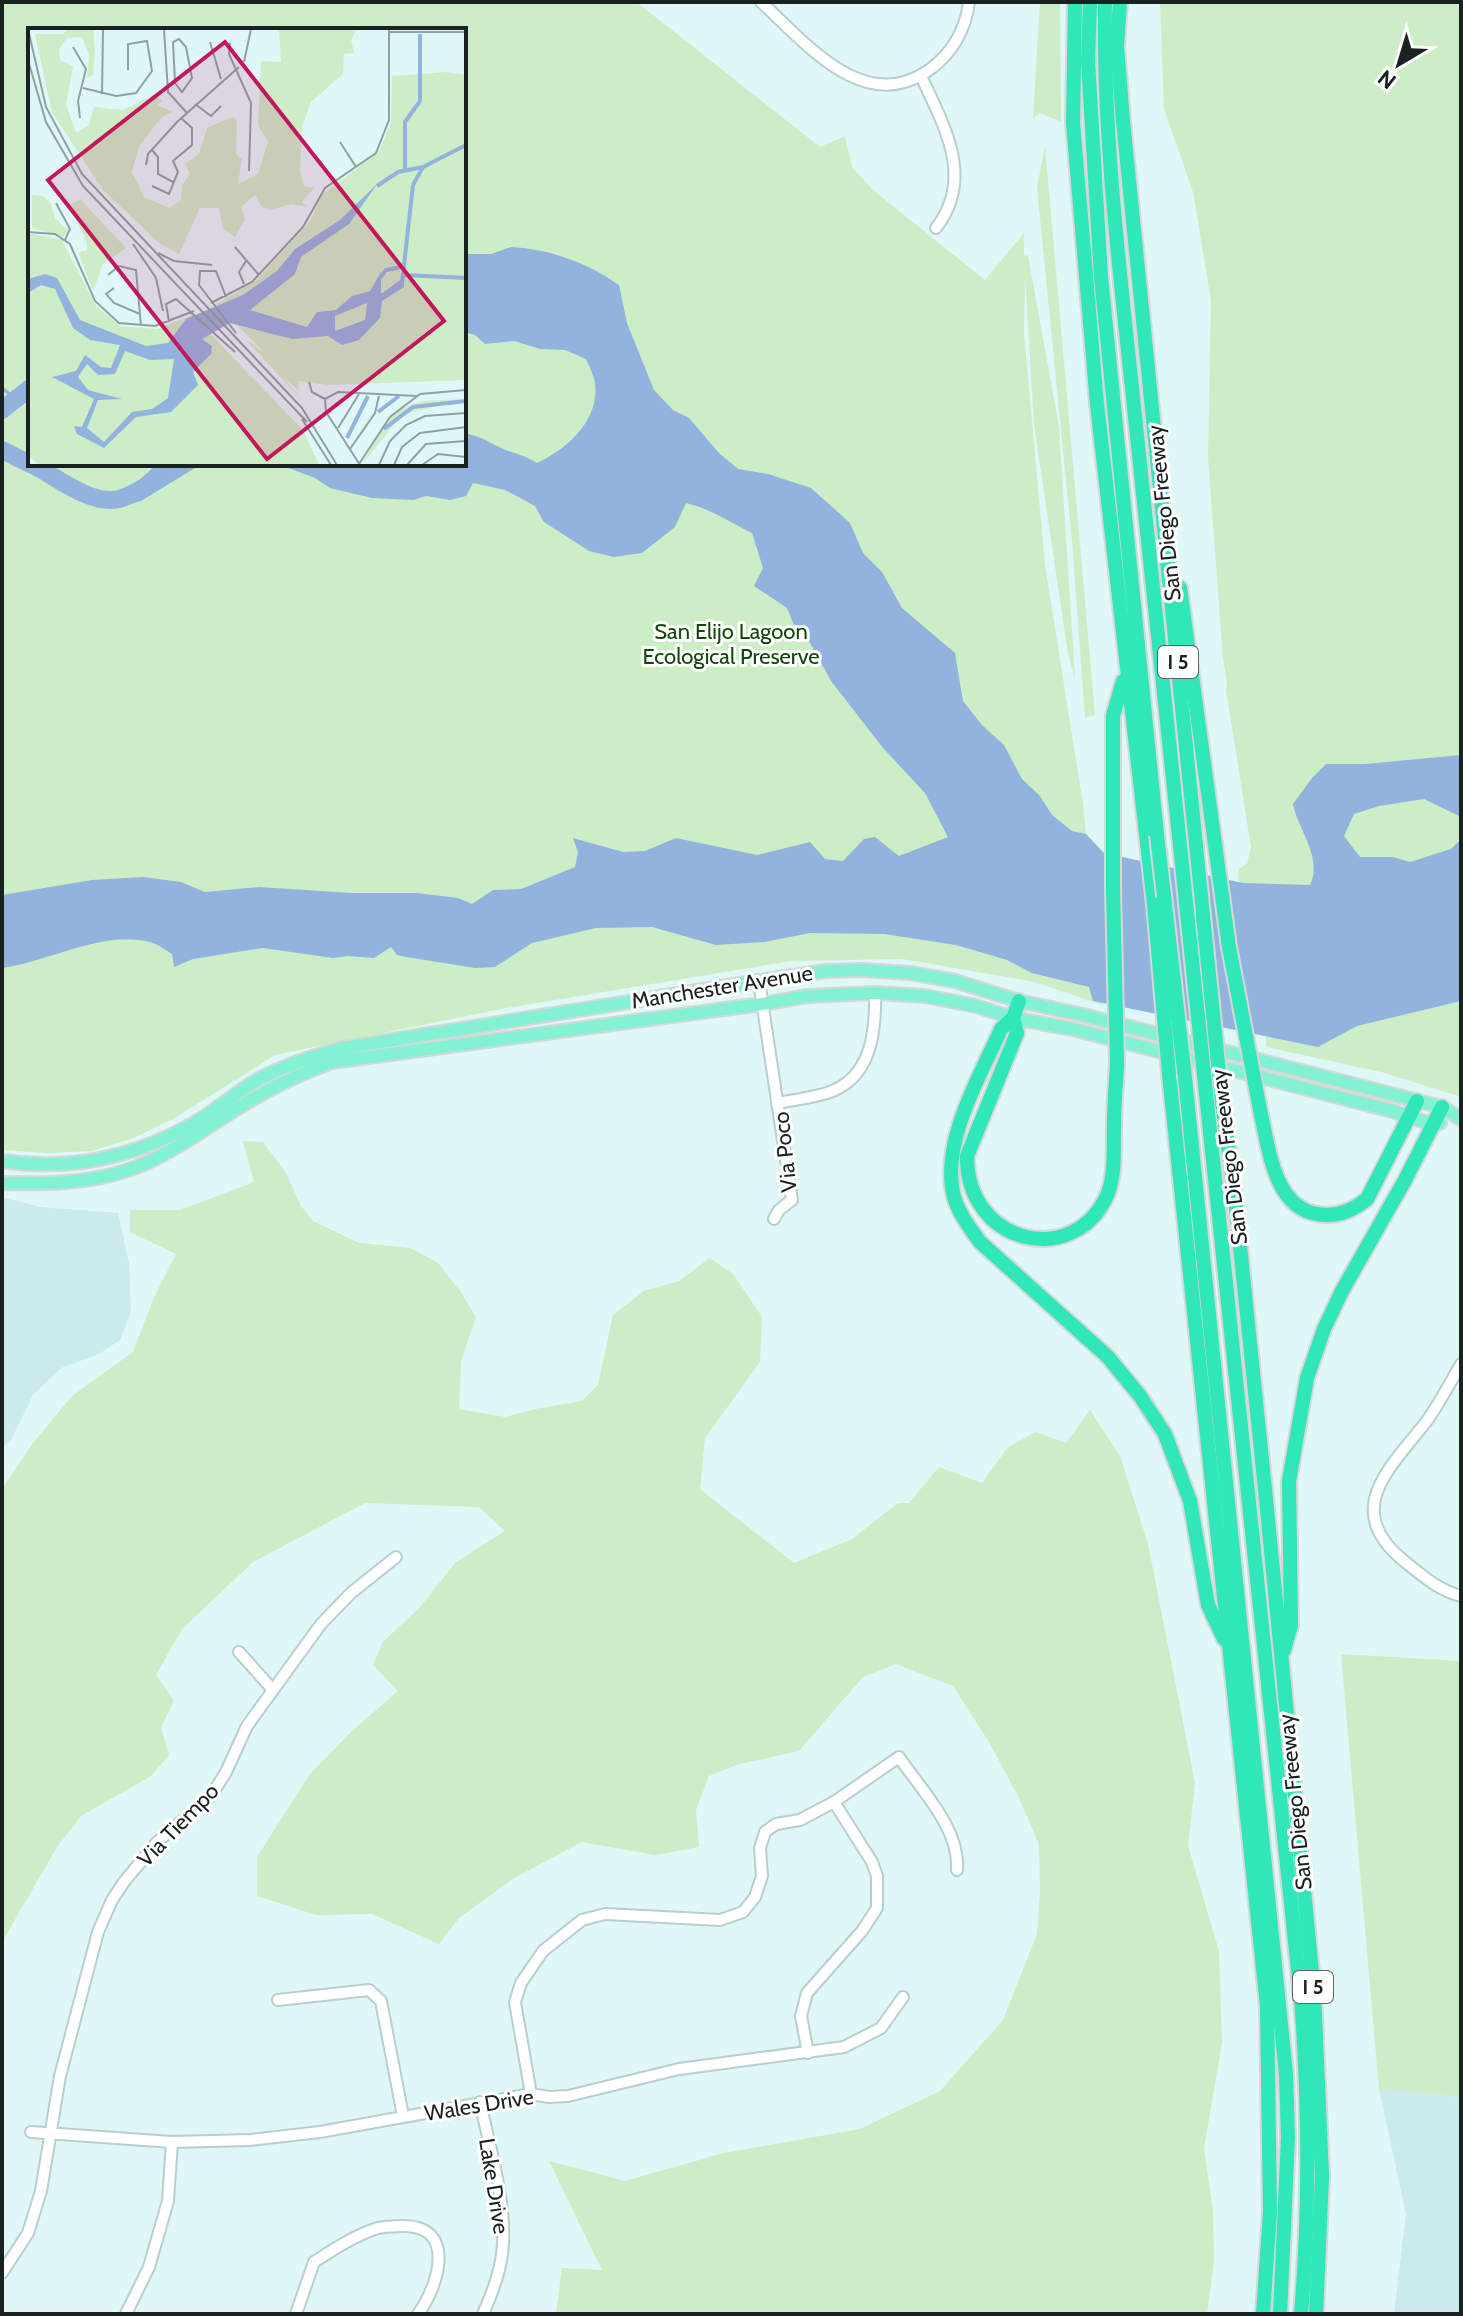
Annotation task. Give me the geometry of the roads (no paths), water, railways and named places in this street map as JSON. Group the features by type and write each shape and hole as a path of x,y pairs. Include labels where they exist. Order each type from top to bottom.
{"highway":[{"name":"I 5","path":"1075,2 1072,46 1074,136 1097,404 1126,673 1151,834 1169,1074 1267,2006 1270,2212 1263,2314"},
{"path":"1090,2 1088,61 1101,277 1151,834 1185,1078 1286,2074 1288,2137 1280,2314"},
{"path":"1105,2 1104,67 1112,197 1301,1998 1309,2143 1306,2260 1301,2314"},
{"name":"San Diego Freeway","path":"1120,2 1117,46 1123,121 1222,1102 1236,1204 1314,1993 1322,2176 1316,2314"},
{"path":"1154,409 1229,947 1261,1115 1274,1171 1281,1187 1296,1205 1319,1215 1339,1215 1358,1207 1367,1199 1417,1101"},
{"path":"1013,1018 1017,1033 967,1156 966,1177 975,1200 992,1221 1009,1232 1028,1238 1068,1234 1098,1209 1108,1192 1112,1172 1117,1063 1113,716 1126,673"},
{"path":"1019,1001 1013,1018 1000,1031 955,1135 950,1160 953,1195 964,1220 980,1242 1108,1357 1140,1396 1165,1434 1190,1501 1208,1605 1229,1650"},
{"path":"1281,1661 1291,1625 1289,1481 1307,1378 1324,1329 1342,1291 1434,1125 1452,1114"}],"main road":[{"name":"Manchester Avenue","path":"2,1161 32,1165 76,1164 113,1158 156,1143 193,1124 257,1081 301,1059 343,1048 826,971 910,973 955,981 1019,1001 1417,1101 1452,1114"},
{"name":"Manchester Avenue","path":"2,1183 86,1180 125,1171 171,1151 294,1076 332,1062 832,993 925,996 976,1006 1013,1018 1158,1050 1389,1110 1434,1125"}],"street":[{"path":"761,2 844,75 862,82 884,85 921,76 944,60 959,37 969,2"},
{"path":"921,76 949,137 956,166 955,189 944,218 936,228"},
{"path":"759,981 777,1103"},
{"name":"Via Poco","path":"774,1219 779,1210 792,1200 777,1103 829,1093 855,1075 871,1048 875,993"},
{"path":"1461,1364 1429,1418 1381,1480 1374,1500 1374,1513 1391,1551 1433,1585 1461,1596"},
{"name":"Via Tiempo","path":"2,2273 28,2233 41,2191 60,2076 98,1932 112,1900 157,1842 211,1796 247,1726 321,1624 351,1593 396,1557"},
{"path":"239,1652 273,1690"},
{"path":"531,2094 515,2002 521,1983 543,1951 582,1920 605,1914 720,1920 743,1912 755,1897 762,1876 760,1848 765,1832 776,1824 800,1820 834,1802 899,1757 949,1830 956,1846 957,1870"},
{"path":"808,2053 801,2016 807,1993 862,1931 877,1908 877,1876 872,1862 834,1802"},
{"path":"278,2000 361,1989 369,1990 381,2001 403,2116"},
{"name":"Wales Drive","path":"31,2132 172,2142 250,2140 320,2132 531,2094 568,2096 679,2069 844,2047 870,2035 891,2016 903,1997"},
{"name":"Lake Drive","path":"480,2102 502,2215 503,2243 496,2286 483,2314"},
{"path":"126,2314 149,2267 168,2201 172,2142"},
{"path":"296,2314 314,2262 377,2227 414,2225 435,2237 440,2260 418,2314"}],"water":[{"path":"511,247 540,251 568,258 619,285 627,323 654,390 673,410 689,418 719,453 738,469 768,474 811,488 850,523 863,553 882,572 902,608 955,653 963,701 982,725 1004,745 1022,779 1039,795 1053,816 1072,831 1086,834 1104,853 1243,883 1310,885 1314,864 1312,854 1293,804 1326,764 1365,764 1461,755 1461,821 1459,816 1424,799 1379,806 1354,814 1344,836 1360,857 1393,857 1410,862 1451,849 1461,839 1461,1001 1357,1026 1318,1047 1093,1001 1089,987 1032,973 1007,960 956,945 884,934 810,933 764,942 716,945 652,927 596,928 532,943 495,967 475,968 406,957 397,955 391,947 374,958 333,958 263,948 193,959 174,967 172,954 153,943 132,939 94,943 2,968 2,895 92,880 143,877 181,882 205,892 259,887 351,893 417,893 458,898 472,904 493,890 521,889 575,867 578,852 573,838 623,852 645,851 676,838 757,855 810,842 825,859 843,861 864,839 875,837 899,856 948,837 925,793 883,748 831,681 809,641 794,625 787,608 754,586 763,568 752,533 712,512 686,503 675,527 642,553 614,557 589,551 544,522 535,506 505,490 473,483 466,496 450,500 426,496 414,500 372,498 330,488 315,478 283,466 466,466 466,434 537,463 559,450 579,432 587,421 595,396 594,380 586,359 565,350 540,349 514,341 485,344 475,335 466,333 466,254 491,254"},
{"path":"155,466 206,466 195,468 141,501 122,506 118,499"}],"waterway":[{"path":"2,388 16,399"},
{"path":"2,410 28,390"},
{"path":"2,450 28,463"},
{"path":"34,466 74,489 108,500 134,493 177,466"}],"park label":[{"name":"San Elijo Lagoon Ecological Preserve","path":"731,644"}]}
